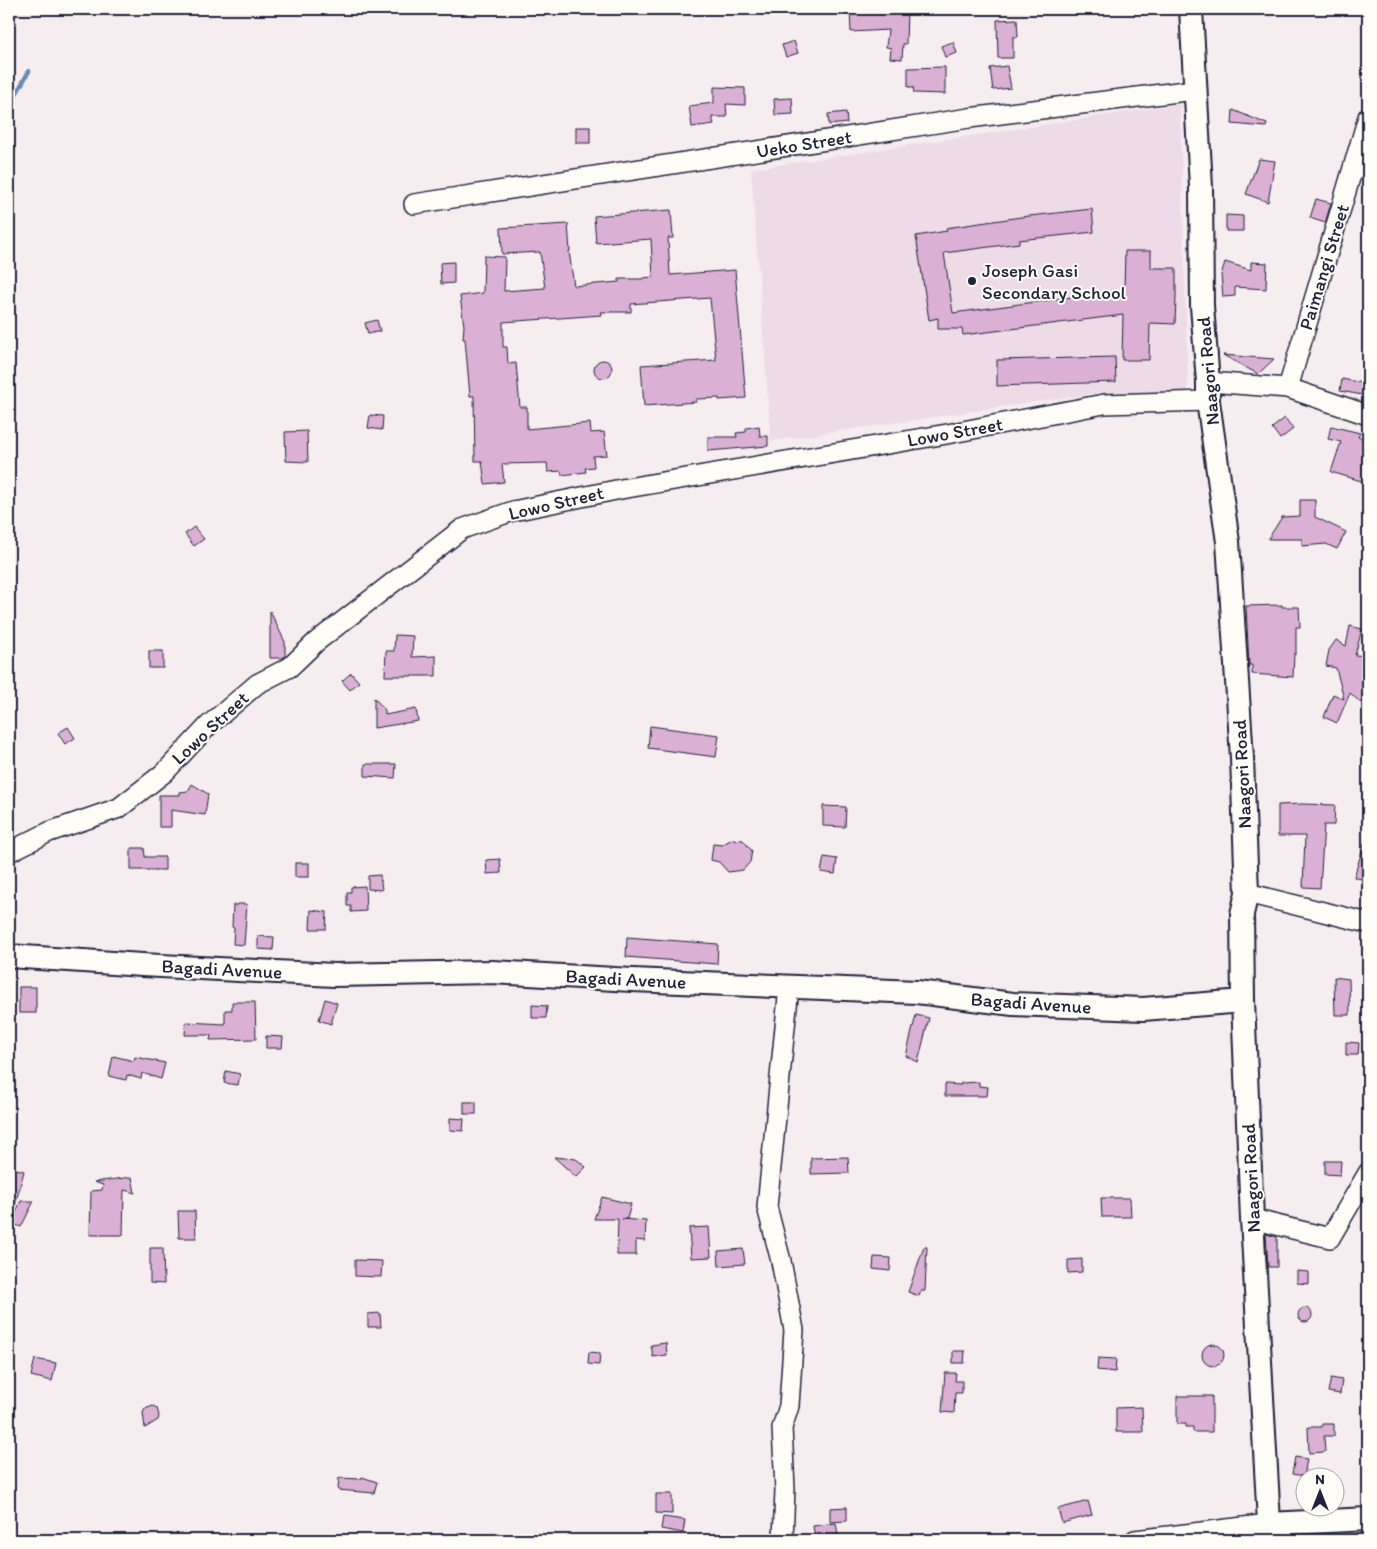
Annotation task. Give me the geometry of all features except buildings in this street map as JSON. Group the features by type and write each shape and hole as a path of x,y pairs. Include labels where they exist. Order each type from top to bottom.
{"street":[{"name":"Naagori Road","path":"1191,9 1194,90 1201,187 1202,306 1208,391 1228,542 1242,758 1247,892 1242,914 1243,1001 1252,1219 1269,1532"},
{"name":"Ueko Street","path":"414,204 969,118 1194,90"},
{"name":"Paimangi Street","path":"1288,388 1368,118"},
{"name":"Lowo Street","path":"9,852 50,832 119,808 165,772 209,725 257,684 290,667 316,642 462,529 513,511 621,489 947,434 1104,404 1208,391 1288,388 1368,415"},
{"path":"1247,892 1368,923"},
{"name":"Bagadi Avenue","path":"9,956 324,974 492,972 917,992 1013,1004 1143,1009 1243,1001"},
{"path":"783,1540 785,1488 782,1428 789,1406 794,1330 781,1261 767,1207 789,987"},
{"path":"1252,1219 1330,1238 1368,1173"},
{"path":"1134,1540 1269,1532 1368,1519"}],"shaded area":[{"name":"Joseph Gasi Secondary School","path":"1180,104 1188,392 1097,393 771,441 751,169"}],"waterway":[{"path":"9,107 29,71"}],"place":[{"name":"Joseph Gasi Secondary School","path":"972,281"}]}
